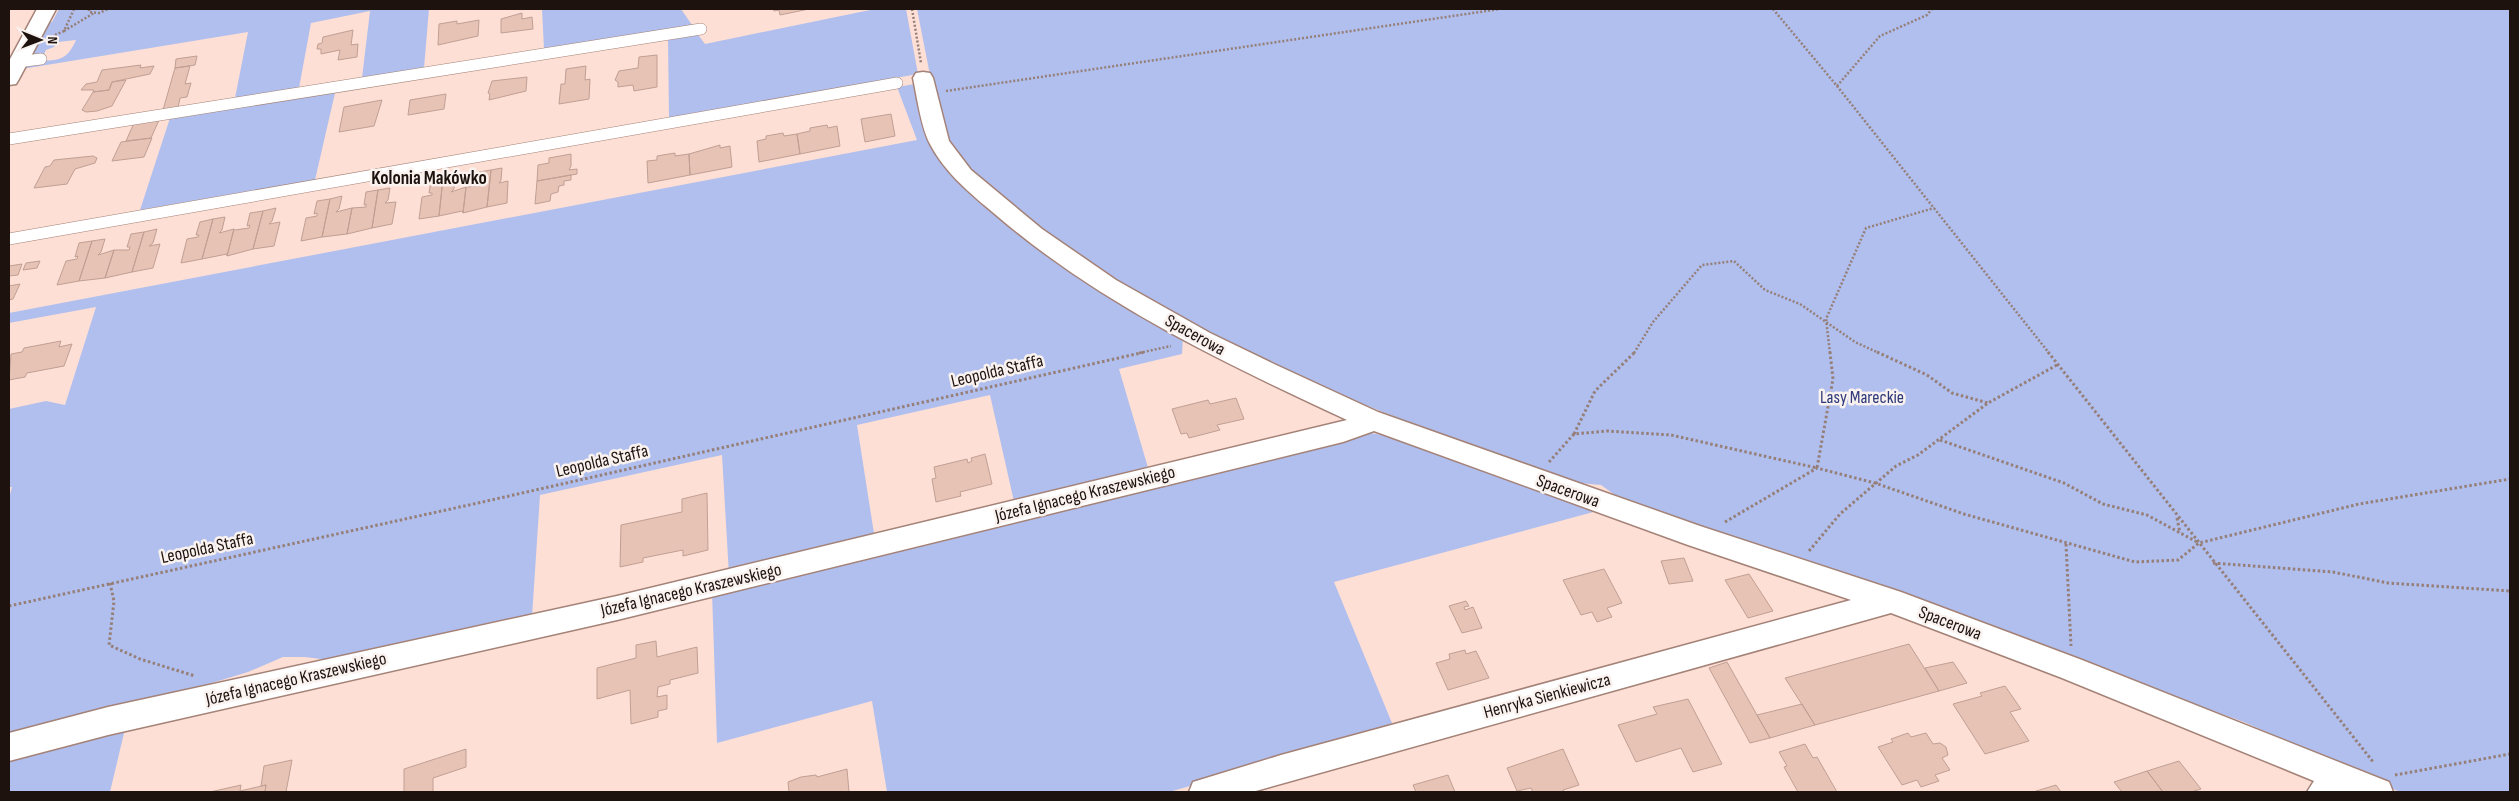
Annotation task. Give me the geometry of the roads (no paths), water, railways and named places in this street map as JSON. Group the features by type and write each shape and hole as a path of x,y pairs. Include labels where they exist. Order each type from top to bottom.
{"street":[{"path":"13,70 46,9"},
{"name":"Spacerowa","path":"925,86 939,142 963,175 1034,235 1108,286 1201,339 1264,371 1369,419 1698,538 1891,601 2373,780"},
{"name":"Józefa Ignacego Kraszewskiego","path":"9,747 108,721 627,605 1343,432 1365,424 1369,419"},
{"name":"Henryka Sienkiewicza","path":"1204,792 1891,601"},
{"path":"2322,792 2373,780"}],"lane":[{"path":"9,139 701,29"},
{"path":"13,70 41,59"},
{"path":"9,239 897,83"}],"district":[{"name":"Kolonia Makówko","path":"429,178"}],"park label":[{"name":"Lasy Mareckie","path":"1862,397"}]}
